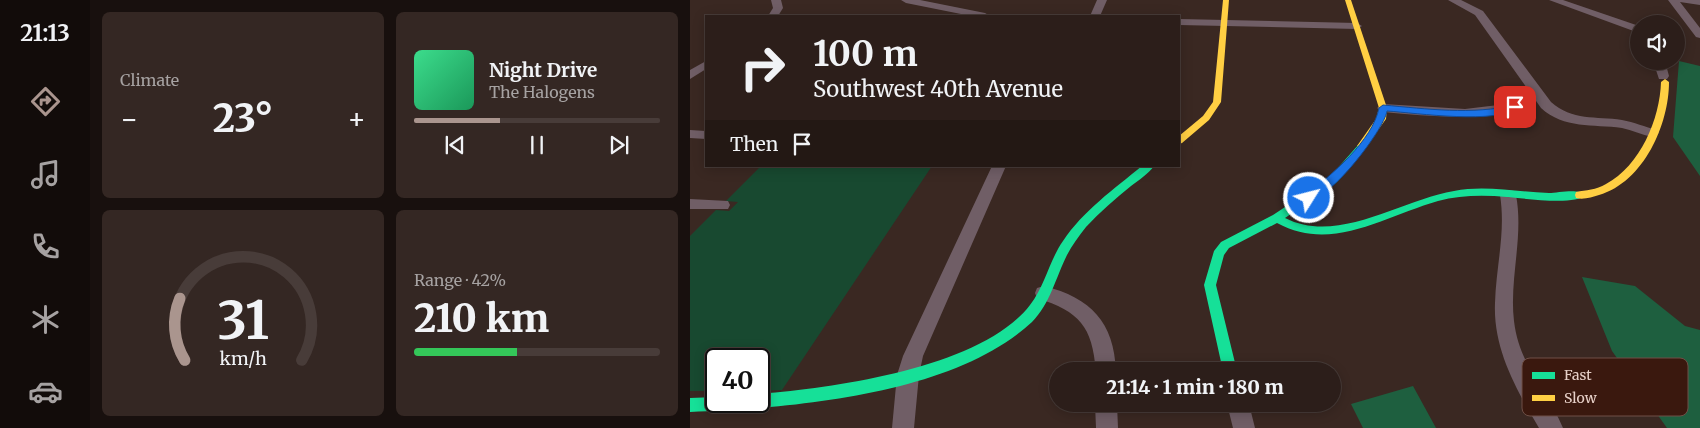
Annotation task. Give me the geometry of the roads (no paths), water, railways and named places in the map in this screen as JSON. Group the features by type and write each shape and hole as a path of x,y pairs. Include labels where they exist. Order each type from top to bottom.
{"street":[{"path":"774,15 778,8 776,0"},
{"path":"906,0 980,15"},
{"path":"1095,15 1102,0"},
{"path":"1180,140 1206,118 1217,102 1226,0"},
{"path":"1228,362 1210,285 1214,263 1225,245 1277,218 1333,180 1367,140 1381,119 1383,108 1348,0"},
{"path":"1453,0 1479,13 1548,107 1562,116 1582,122 1620,124 1652,133"},
{"path":"1554,0 1630,27"},
{"path":"1673,0 1700,35"},
{"path":"1682,0 1700,2"},
{"path":"1180,22 1357,26"},
{"path":"690,75 705,65"},
{"path":"1277,218 1303,230 1327,230 1353,226 1405,208 1457,194 1508,196 1581,194 1611,186 1630,172 1652,133 1666,98 1662,70"},
{"path":"1383,108 1466,115 1496,112 1515,107"},
{"path":"690,134 705,135"},
{"path":"903,428 908,375 913,356 999,167"},
{"path":"690,405 731,405 783,400 833,392 908,375 975,353 999,341 1028,318 1044,293 1066,245 1078,229 1148,167"},
{"path":"1508,196 1512,212 1511,248 1503,303 1509,350 1522,379"},
{"path":"690,204 722,206"},
{"path":"1044,293 1062,296 1075,304 1088,316 1104,345 1105,362"},
{"path":"1106,412 1107,428"},
{"path":"1240,412 1244,428"},
{"path":"1545,416 1552,428"}]}
